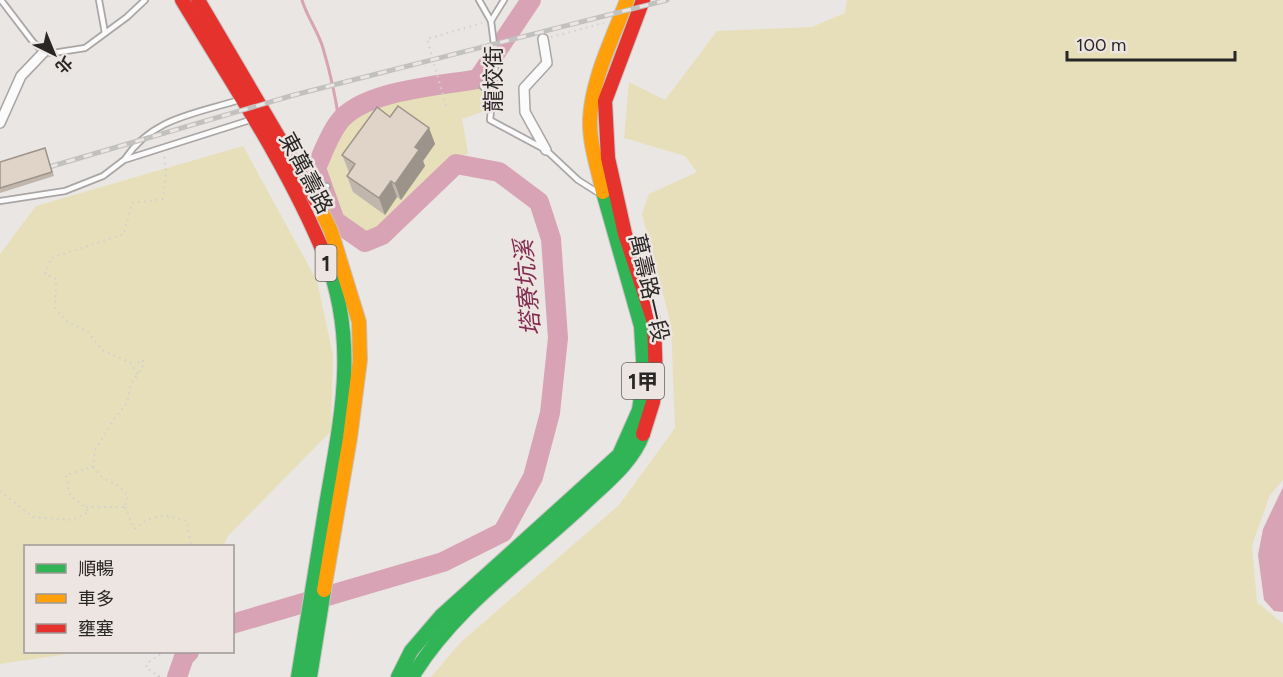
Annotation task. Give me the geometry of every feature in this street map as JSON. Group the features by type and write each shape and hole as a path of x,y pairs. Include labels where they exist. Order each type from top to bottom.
{"main road":[{"name":"東萬壽路","path":"182,0 248,97"},
{"name":"東萬壽路","path":"198,0 298,198 338,296 344,339 344,398 324,558"},
{"name":"萬壽路一段","path":"412,677 427,652 451,624 609,480 639,444 653,402 656,382 654,322 593,148 590,120 596,85 627,0"},
{"name":"萬壽路一段","path":"398,677 411,651 441,616 619,455 639,410 644,376 641,326 610,196 605,101 643,0"},
{"name":"東萬壽路","path":"259,117 311,191 331,231 359,322 358,371 350,438 324,558"},
{"path":"298,198 311,191"},
{"name":"1","path":"310,677 320,623 324,558"},
{"name":"1","path":"298,677 303,642 324,558"}],"street":[{"path":"543,39 547,63 524,88 525,112 546,150"},
{"path":"0,123 21,76 44,52"}],"lane":[{"path":"1,0 33,42 44,52 53,53 85,48 145,0"},
{"path":"99,0 105,33"},
{"name":"龍校街","path":"479,0 491,21 496,60 490,120 546,150 578,180 610,196"},
{"path":"491,21 504,0"},
{"path":"483,87 485,82 495,76"},
{"path":"0,201 65,191 103,176 124,160 142,138 160,125 248,97"},
{"path":"124,160 259,117"},
{"path":"311,191 327,186"}],"path":[{"path":"543,39 603,25 608,16"},
{"path":"447,106 427,39 491,21"},
{"path":"137,375 130,363 102,350 88,332 66,321 55,308 56,279 45,274 51,258 124,234 132,203 163,199 166,173 164,148"},
{"path":"144,358 143,366 130,384 127,403 95,450 93,466 103,478 119,486 128,496 125,507 134,529 160,515 187,521 191,545"},
{"path":"138,362 143,366"},
{"path":"0,491 33,517 72,520 89,512 70,496 66,475 93,466"},
{"path":"84,507 125,507"},
{"path":"158,677 146,668 147,663 161,653"}],"shaded area":[{"path":"847,0 1283,0 1283,480 1270,495 1252,545 1257,602 1283,624 1283,677 431,677 460,643 619,505 675,428 671,325 642,214 649,194 697,172 685,156 624,138 629,82 665,100 717,31 812,27 845,13"},
{"path":"482,83 485,111 462,119 468,154 454,157 382,226 365,235 340,218 321,172 338,134 347,121 365,109 397,98"},
{"path":"243,146 317,281 333,355 331,431 228,536 224,545 24,545 24,653 74,653 0,664 0,254 36,206"},
{"path":"1283,487 1283,612 1274,611 1264,600 1258,555 1263,529"}],"building":[{"path":"398,106 429,128 415,147 419,150 395,184 391,181 379,198 347,176 355,164 342,155 377,107 390,117"},
{"path":"45,148 52,172 0,188 0,162"}],"waterway":[{"path":"302,0 323,48 339,122"},
{"name":"塔寮坑溪","path":"234,623 443,562 503,532 533,477 550,413 558,338 551,239 539,202 499,172 456,164 382,235 365,242 335,221 316,168 329,138 339,122 350,111 384,96 403,91 478,79 531,0"},
{"name":"塔寮坑溪","path":"177,677 184,657 188,653"}],"railway":[{"path":"49,167 294,95 667,0"}],"traffic: fast":[{"path":"398,677 411,651 441,616 619,455 639,410 644,376 641,326 603,192"},
{"path":"298,677 337,441 344,380 342,319 325,256"},
{"path":"412,677 429,651 470,606 618,472 633,454 643,434"},
{"path":"310,677 324,590"}],"traffic: slow":[{"path":"603,192 594,156 590,119 595,88 604,58 627,0"},
{"path":"318,204 331,231 359,322 360,360 350,438 324,590"}],"traffic: jam":[{"path":"182,0 277,157 325,256"},
{"path":"198,0 318,204"},
{"path":"643,0 605,101 608,158 625,234 654,322 656,382 653,402 643,434"}]}
